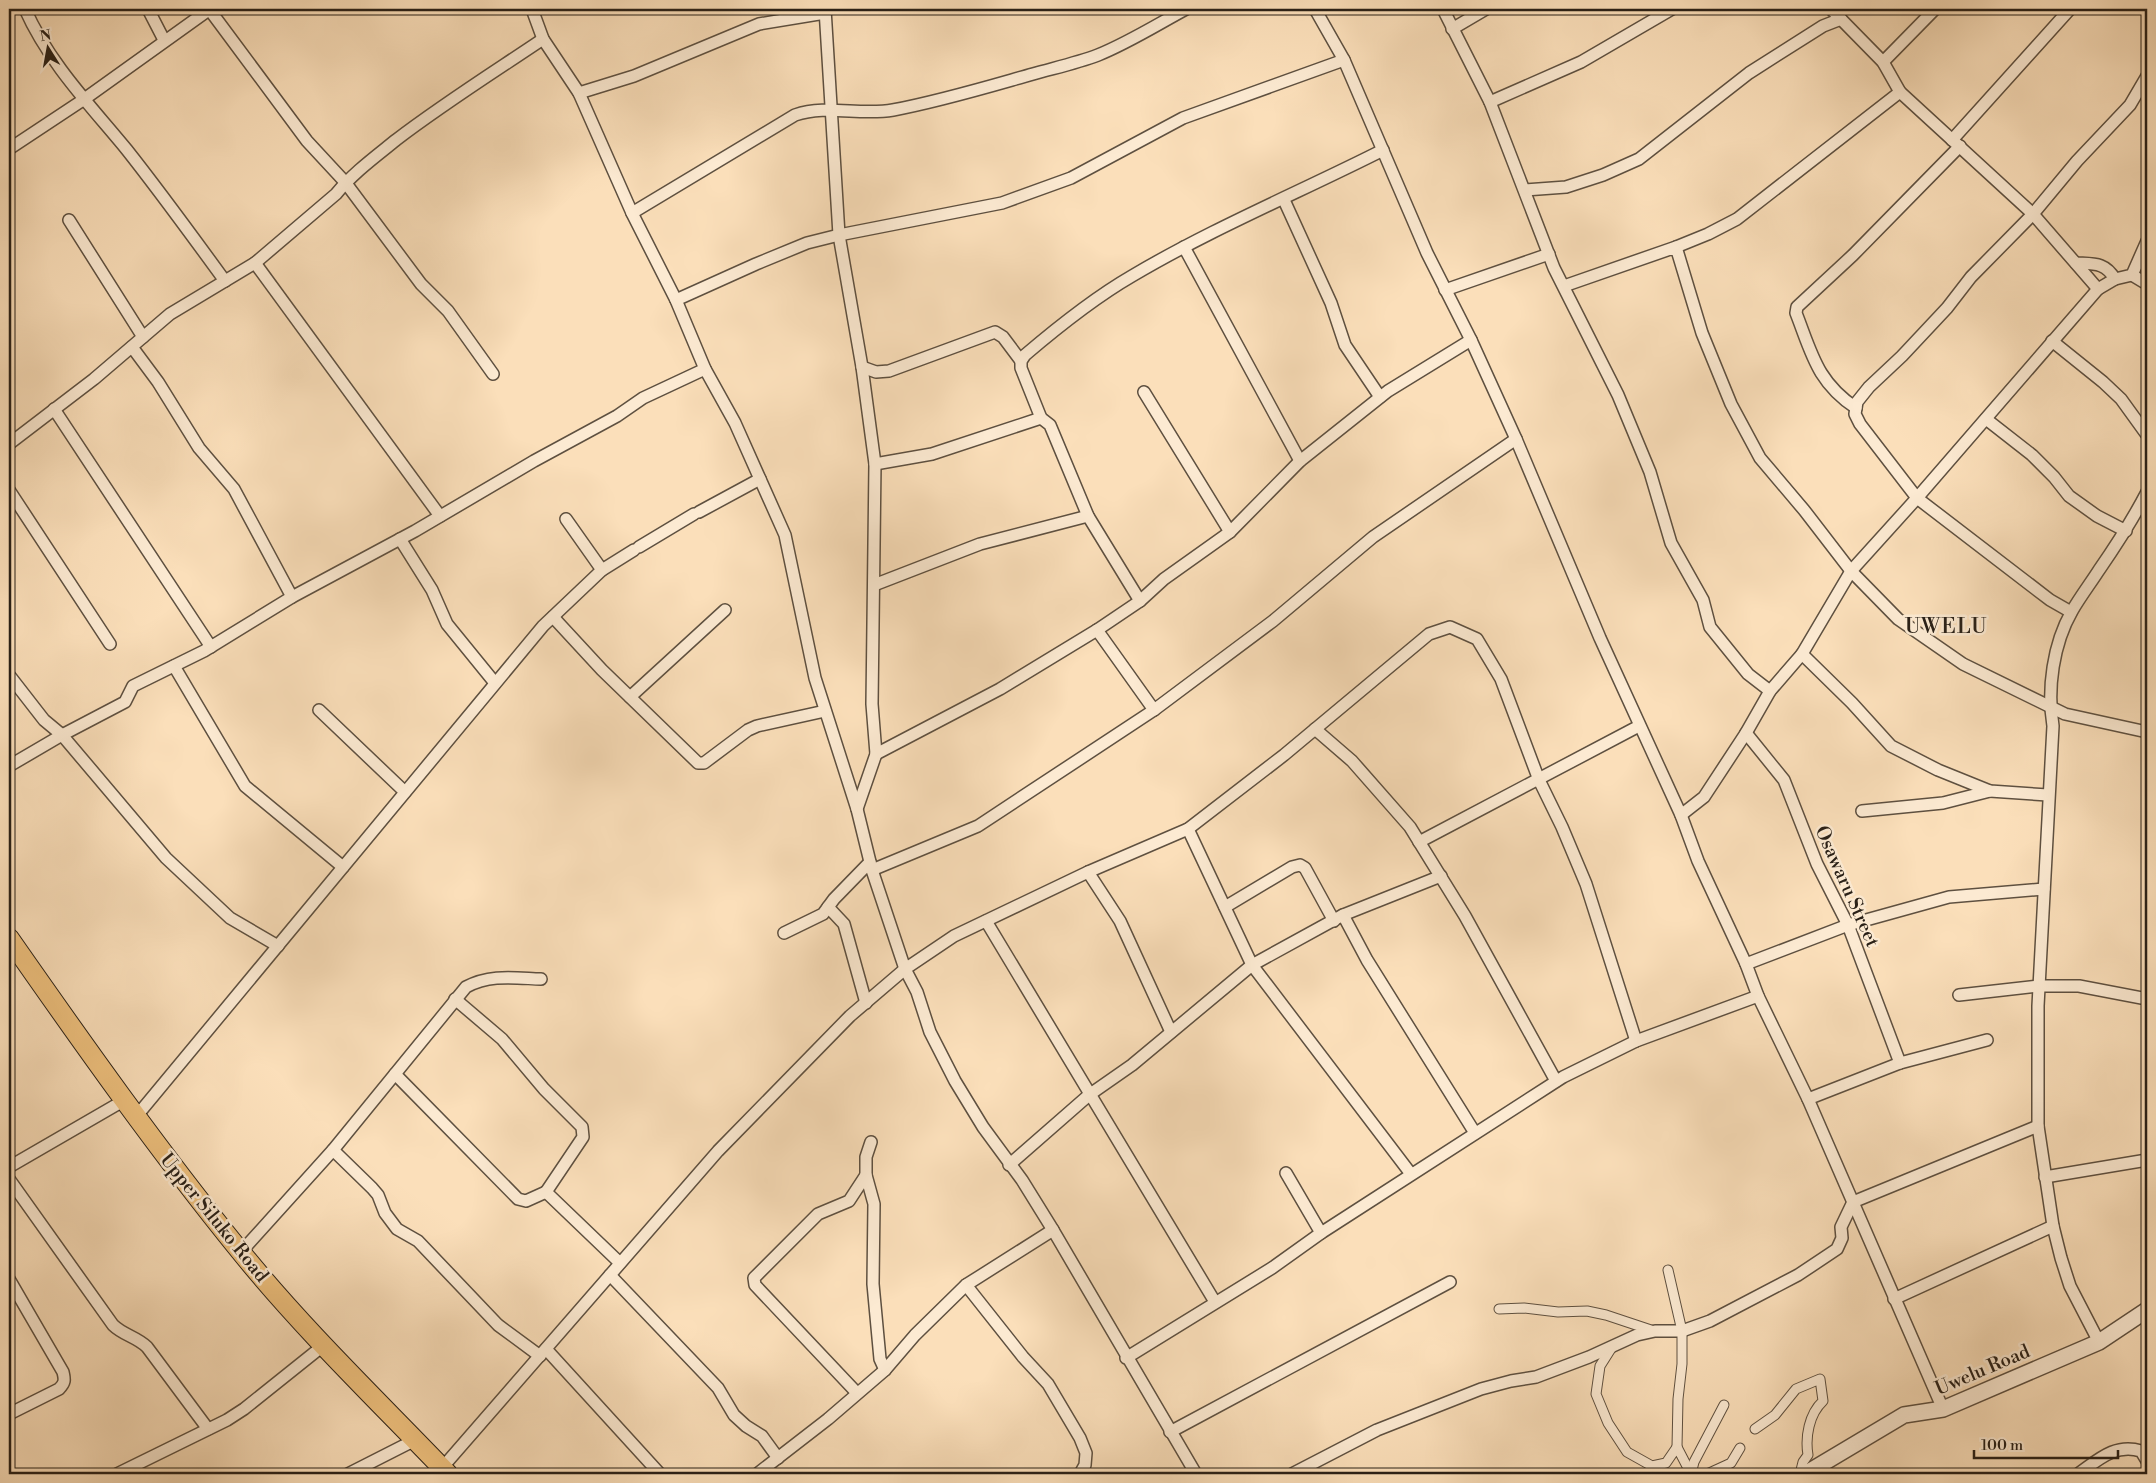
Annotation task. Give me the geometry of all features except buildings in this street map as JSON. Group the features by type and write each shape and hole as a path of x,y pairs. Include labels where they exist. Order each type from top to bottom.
{"main road":[{"name":"Upper Siluko Road","path":"9,938 123,1101 241,1252 324,1345 445,1471"}],"street":[{"path":"26,9 47,49 83,100 116,137 172,207 225,281"},
{"path":"148,9 164,40"},
{"path":"9,149 83,100 209,9 307,142 345,182 421,284 448,311 493,374"},
{"path":"532,9 543,39 579,93 632,214 676,300 705,369 735,423 785,535 815,678 857,809 871,866 905,969 916,992 930,1032 955,1081 1009,1165 1022,1180 1053,1230 1126,1358 1196,1474"},
{"path":"632,214 795,115 807,111 888,111 927,104 1099,54 1186,9"},
{"path":"1315,9 1344,60 1427,253 1471,340 1516,438 1639,726 1681,815 1698,861 1746,964 1758,996 1808,1099 1943,1409"},
{"path":"1443,9 1490,102 1549,254 1632,429 1650,472 1671,543 1703,600 1710,627 1748,674 1770,691"},
{"path":"1452,29 1486,9"},
{"path":"1490,102 1580,62 1672,9"},
{"path":"1831,9 1883,62 1900,92 2033,214 2098,289"},
{"path":"1883,62 1935,9"},
{"path":"1856,408 1838,396 1818,369 1796,313 1797,307 1853,255 1956,143 2070,9"},
{"path":"579,93 634,76 759,24 825,11 840,235 862,367 875,464 872,704 876,754 857,809"},
{"path":"1525,190 1566,187 1603,175 1639,159 1749,73 1823,26 1841,19"},
{"path":"9,443 132,347 170,314 255,263 336,194 345,182 416,125 543,39"},
{"path":"676,300 756,264 807,244 840,235 1002,203 1070,178 1184,118 1344,60"},
{"path":"2071,612 2050,600 1917,498 1860,424 1855,414 1857,402 1869,387 1902,356 1947,308 1970,277 2033,214 2077,161 2130,105 2147,76"},
{"path":"1564,286 1676,247 1708,234 1737,219 1900,92"},
{"path":"1021,360 1064,322 1130,276 1226,225 1284,200 1383,150"},
{"path":"1284,200 1331,303 1346,345 1380,397"},
{"path":"69,220 143,337"},
{"path":"2132,275 2147,242"},
{"path":"1184,247 1300,461"},
{"path":"1676,247 1702,333 1731,404 1760,458 1804,510 1850,571 1898,619 1955,658 2050,707 2081,719 2147,732"},
{"path":"1445,290 1549,254"},
{"path":"255,263 440,516"},
{"path":"2076,263 2105,267 2110,270 2115,279"},
{"path":"1681,815 1704,797 1746,733 1770,691 1802,654 1850,571 1917,498 2098,289 2115,279 2132,275 2147,284"},
{"path":"862,367 876,372 889,371 995,332 1003,337 1021,360 1021,368 1040,418 1050,425 1088,516 1140,601"},
{"path":"876,754 1000,689 1097,630 1140,601 1164,579 1230,532 1300,461 1380,397 1471,340"},
{"path":"2052,342 2103,382 2120,399 2147,435"},
{"path":"132,347 158,382 199,448 234,489 292,597"},
{"path":"9,766 62,735 125,702 133,686 211,647 292,597 400,539 534,461 617,416 643,398 705,369"},
{"path":"1144,392 1230,532"},
{"path":"54,409 211,647"},
{"path":"875,464 932,454 1040,418"},
{"path":"1986,419 2032,455 2054,477 2069,496 2097,516 2126,531"},
{"path":"784,933 823,914 871,866 978,826 1154,710 1272,620 1373,537 1516,438"},
{"path":"136,1118 542,626 602,570 697,513 760,479"},
{"path":"9,490 110,644"},
{"path":"2099,1342 2070,1286 2053,1226 2038,1126 2039,986 2053,726 2050,707 2052,674 2061,638 2071,612 2126,531 2147,492"},
{"path":"874,585 980,544 1088,516"},
{"path":"566,519 602,570"},
{"path":"400,539 432,590 447,624 495,683"},
{"path":"630,697 725,610"},
{"path":"553,617 630,697 698,763 704,763 748,730 757,726 825,711"},
{"path":"445,1471 543,1353 718,1151 850,1016 905,969 954,936 1088,872 1188,829 1315,729 1429,634 1450,627 1477,638 1501,679 1539,780 1562,827 1586,884 1636,1041"},
{"path":"1097,630 1154,710"},
{"path":"1802,654 1852,703 1891,746 1938,770 1990,791 2048,795"},
{"path":"174,666 245,786 343,867"},
{"path":"9,675 44,720 62,735 166,858 230,918 278,946"},
{"path":"319,710 405,792"},
{"path":"1420,842 1639,726"},
{"path":"1315,729 1352,761 1410,827 1441,876 1556,1081"},
{"name":"Osawaru Street","path":"1746,733 1784,780 1818,864 1848,925 1900,1063"},
{"path":"1862,811 1943,803 1990,791"},
{"path":"1188,829 1252,965 1412,1174"},
{"path":"1225,907 1292,867 1300,865 1305,868 1367,960 1475,1133"},
{"path":"1088,872 1120,922 1171,1032"},
{"path":"1009,1165 1089,1095 1132,1065 1252,965 1338,918 1441,876"},
{"path":"1746,964 1848,925 1949,897 2044,890"},
{"path":"828,907 844,924 866,1003"},
{"path":"986,922 1215,1302"},
{"path":"241,1252 333,1150 466,987 492,977 541,979"},
{"path":"1959,995 2039,986 2079,986 2147,999"},
{"path":"1126,1358 1272,1268 1321,1232 1556,1081 1636,1041 1758,996"},
{"path":"395,1074 518,1199 526,1201 546,1192 583,1137 582,1127 544,1089 502,1038 455,999"},
{"path":"1808,1099 1900,1063 1987,1040"},
{"path":"9,1167 123,1101"},
{"path":"1292,1474 1377,1430 1481,1389 1536,1377 1637,1335 1655,1331 1682,1331 1710,1320 1789,1280 1837,1249 1842,1238 1841,1227 1853,1202 2038,1126"},
{"path":"871,1142 866,1157 866,1175 874,1204 873,1284 880,1359 885,1370"},
{"path":"333,1150 378,1195 385,1213 397,1229 418,1241 498,1325 543,1353 660,1474"},
{"path":"2045,1178 2147,1160"},
{"path":"1286,1173 1321,1232"},
{"path":"857,1393 756,1284 754,1278 818,1214 849,1201 866,1175"},
{"path":"9,1179 113,1325 118,1330 141,1341 147,1347 208,1429"},
{"path":"546,1192 620,1263"},
{"path":"1894,1299 2053,1226"},
{"path":"757,1474 828,1419 885,1370 915,1335 966,1285 1053,1230"},
{"path":"1668,1270 1682,1331 1677,1447 1691,1474"},
{"path":"610,1275 718,1388 734,1415 746,1426 762,1436 778,1458"},
{"path":"9,1279 63,1372 65,1379 59,1389 9,1414"},
{"path":"1170,1432 1450,1282"},
{"path":"966,1285 1048,1384 1080,1438 1086,1453 1080,1474"},
{"path":"1499,1309 1524,1308 1558,1312 1587,1312 1606,1315 1655,1331"},
{"name":"Uwelu Road","path":"1805,1474 1904,1415 1943,1409 2099,1342 2147,1310"},
{"path":"117,1474 208,1429 258,1399 324,1345"},
{"path":"1612,1346 1600,1366 1596,1394 1608,1423 1627,1452 1652,1466 1666,1462 1677,1447"},
{"path":"1755,1429 1775,1414 1796,1389 1820,1379 1824,1401 1816,1408 1805,1440 1808,1455 1803,1462 1800,1474"},
{"path":"1691,1474 1694,1462 1724,1404"},
{"path":"348,1474 415,1440"},
{"path":"1707,1474 1731,1463 1740,1448"},
{"path":"2078,1474 2108,1453 2119,1448 2131,1448 2141,1451 2147,1461"}],"district":[{"name":"UWELU","path":"1946,626"}]}
